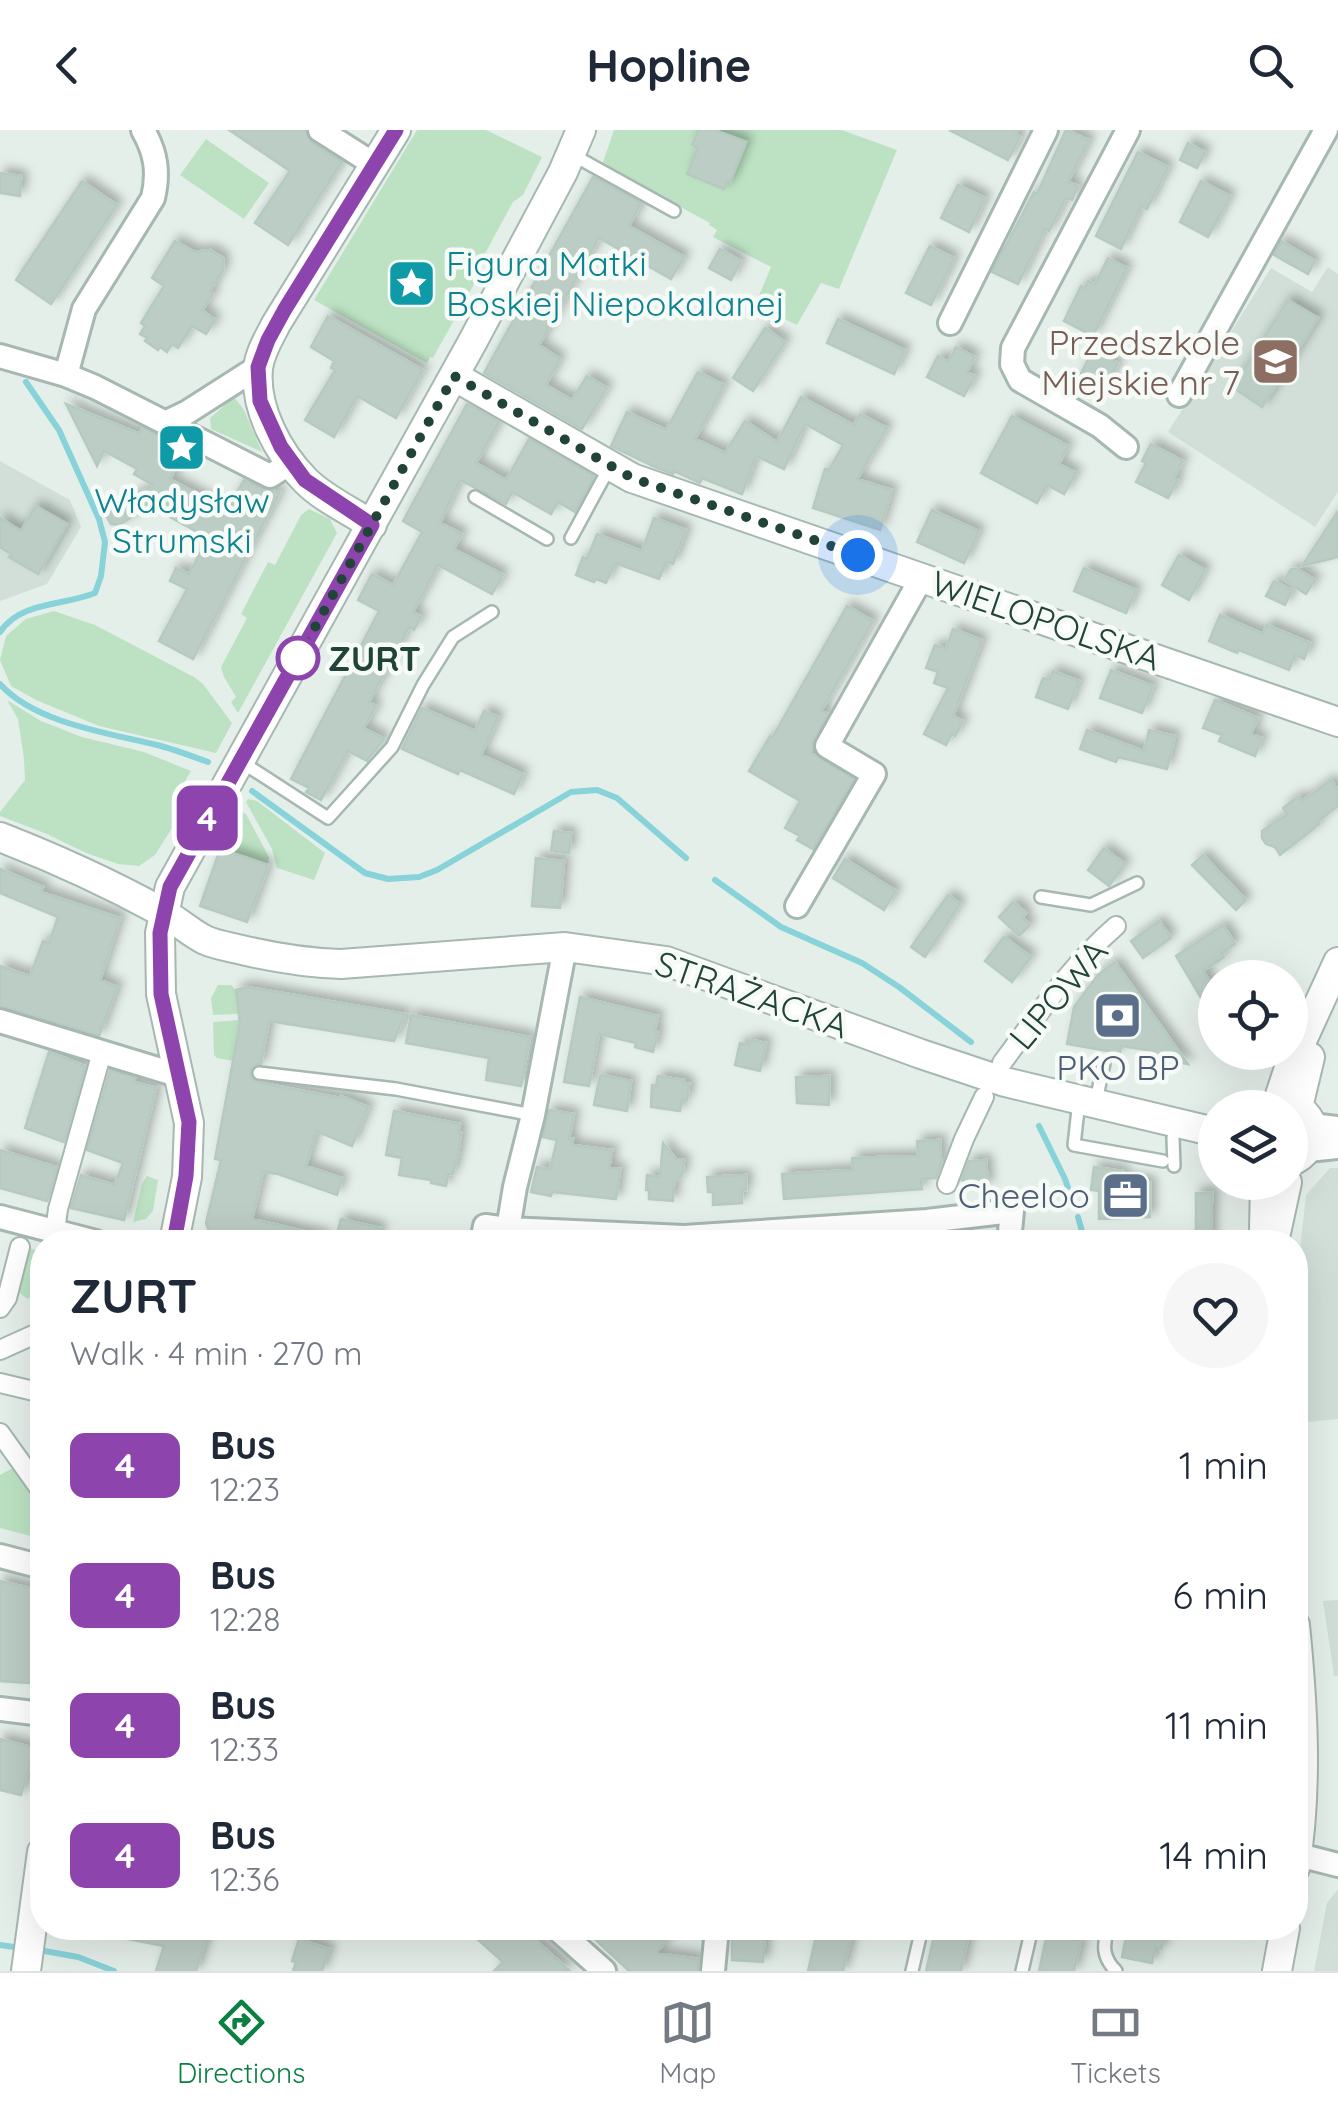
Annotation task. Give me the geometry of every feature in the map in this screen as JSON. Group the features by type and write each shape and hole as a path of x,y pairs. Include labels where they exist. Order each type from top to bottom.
{"street":[{"path":"66,375 84,308 152,198 158,177 156,158 144,130"},
{"path":"320,130 375,164"},
{"path":"372,525 305,480 281,447 260,401 258,367 285,309 396,130"},
{"path":"950,323 1046,130"},
{"path":"1126,447 1100,426 1020,380 1012,364 1013,348 1128,130"},
{"path":"1179,395 1326,130"},
{"path":"176,1230 189,1153 189,1122 161,994 159,952 170,887 454,376 564,172 576,142"},
{"path":"0,356 95,387 270,476 292,462"},
{"path":"167,422 258,367"},
{"name":"WIELOPOLSKA","path":"454,376 632,478 1330,717"},
{"path":"797,906 874,774 827,746 922,577"},
{"name":"STRAŻACKA","path":"0,837 40,852 163,912 206,940 288,960 340,964 564,947 666,961 1005,1082 1198,1129"},
{"name":"LIPOWA","path":"1002,1063 1067,974 1116,926"},
{"path":"508,1229 564,947"},
{"path":"1302,1090 1337,963"},
{"path":"0,1021 177,1076"},
{"path":"55,1230 102,1052"},
{"path":"947,1184 984,1097"},
{"name":"STRAŻACKA","path":"1092,1104 1198,1115"},
{"path":"1308,1142 1338,1147"},
{"path":"1264,1200 1264,1230"},
{"path":"1277,1230 1283,1200"},
{"path":"791,1230 1012,1212 1010,1230"},
{"path":"0,1218 51,1230"},
{"path":"485,1230 486,1226 530,1230"},
{"path":"0,1308 7,1298 20,1246"},
{"path":"0,1350 30,1336"},
{"path":"0,1382 30,1390"},
{"path":"0,1433 30,1475"},
{"path":"0,1556 30,1564"},
{"path":"0,1708 30,1712"},
{"path":"1308,1861 1338,1865"},
{"path":"26,1971 30,1940"},
{"path":"569,1940 604,1971"},
{"path":"713,1971 716,1940"},
{"path":"1277,1971 1283,1940"}],"lane":[{"path":"576,142 674,211"},
{"path":"571,538 610,466"},
{"path":"475,498 547,538"},
{"path":"240,762 328,818 392,747 452,636 492,612"},
{"path":"1041,896 1091,905 1136,884"},
{"path":"1104,1063 1074,1145 1168,1164 1175,1124"},
{"path":"259,1073 396,1089 533,1115"},
{"path":"912,1971 919,1940"},
{"path":"1022,1971 1029,1940"},
{"path":"1106,1940 1104,1952 1116,1971"}],"shaded area":[{"name":"Przedszkole Miejskie nr 7","path":"1328,267 1338,274 1338,492 1315,527 1168,432 1271,268 1312,292"},
{"path":"0,461 70,500 81,527 47,584 0,601"},
{"path":"1330,1168 1338,1168 1338,1419 1308,1422 1308,1230 1302,1230 1308,1193"},
{"path":"1338,1600 1338,1676 1334,1676 1323,1601"},
{"path":"1338,1889 1338,1971 1314,1971 1327,1903"}],"green space":[{"path":"417,130 486,130 542,157 523,195 513,202 481,261 478,277 427,363 314,300"},
{"path":"614,130 842,130 897,150 839,289 821,283 797,325 755,305 771,267 713,237 717,230 710,223 602,165"},
{"path":"206,139 269,183 244,219 180,175"},
{"path":"234,397 244,410 262,452 211,429 210,418"},
{"path":"309,509 330,519 337,533 238,713 231,702 236,697 221,667 247,618 241,614 268,562 275,565 301,515"},
{"path":"54,611 95,625 203,684 232,723 216,753 99,726 11,686 0,660 6,636 26,619"},
{"path":"7,700 41,721 82,737 144,752 191,771 181,788 193,795 155,855 139,866 118,864 0,816 25,780 18,719"},
{"path":"257,801 325,853 314,880 277,868 272,849 246,802"},
{"path":"239,811 246,814 269,857 268,865 220,849"},
{"path":"218,985 231,985 236,990 239,1014 213,1015 211,998"},
{"path":"240,1020 233,1061 217,1058 213,1022"},
{"path":"147,1176 158,1180 153,1211 146,1219 133,1222 142,1184"},
{"path":"28,1248 30,1249 30,1297 15,1290"},
{"path":"18,1465 30,1482 30,1536 0,1528 0,1475"}],"building":[{"path":"229,130 305,130 311,142 342,162 288,245 255,223 290,171"},
{"path":"699,130 714,130 746,142 724,189 687,174 698,148 692,145"},
{"path":"949,130 1018,130 1016,135 1020,137 1008,160"},
{"path":"1066,130 1089,140 1068,182 1078,186 1072,200 1066,198 1049,231 1045,229 1018,284 992,272 1034,192 1037,194"},
{"path":"1188,143 1205,152 1197,168 1180,160"},
{"path":"1138,152 1168,167 1147,209 1141,206 1121,249 1096,236"},
{"path":"0,173 21,176 20,196 0,193"},
{"path":"593,177 641,203 629,226 684,257 671,279 599,238 539,345 560,359 546,385 572,400 587,376 607,388 582,429 484,373"},
{"path":"82,181 117,205 51,304 16,280"},
{"path":"1201,181 1230,196 1208,237 1180,222"},
{"path":"958,185 985,198 969,232 941,218"},
{"path":"175,241 195,252 210,250 223,258 223,270 202,310 215,320 206,334 192,326 178,348 172,344 167,352 160,347 158,350 140,334 145,326 141,323 164,286 152,278"},
{"path":"1281,241 1315,261 1308,274 1274,255"},
{"path":"930,246 954,258 931,305 906,293"},
{"path":"720,249 741,261 731,280 709,268"},
{"path":"1108,258 1127,268 1093,336 1064,321 1081,286 1085,288 1088,281 1095,284"},
{"path":"1288,300 1318,318 1262,407 1232,387"},
{"path":"328,316 423,370 396,418 357,396 334,437 305,420 335,370 331,368 334,361 311,347"},
{"path":"838,319 905,350 894,374 827,343"},
{"path":"765,328 785,342 753,391 733,378"},
{"path":"956,347 975,357 967,372 975,376 964,396 927,377 938,356 948,362"},
{"path":"1093,350 1118,363 1101,394 1077,381"},
{"path":"698,372 724,385 695,439 725,453 745,421 777,442 801,397 854,425 860,414 887,428 857,479 892,490 880,530 813,508 825,469 829,470 843,445 805,424 784,469 756,456 742,494 702,478 700,483 674,471 673,474 611,446 627,412 666,430"},
{"path":"66,404 140,434 143,428 185,450 170,479 227,510 244,480 280,492 193,659 159,641 187,589 170,581 176,568 189,574 208,538 150,506 119,525 111,524 105,514 153,485 134,474 137,469 104,451 97,466"},
{"path":"467,404 499,422 476,463 506,480 529,439 594,476 575,512 558,502 551,514 512,492 506,504 460,480 440,523 462,534 454,549 503,575 492,594 438,565 413,612 421,617 414,630 409,627 369,702 376,706 364,728 384,739 367,761 348,751 321,800 291,779 379,611 358,600 372,574 393,585 422,532 403,521"},
{"path":"1012,416 1068,446 1059,464 1076,473 1064,494 1047,485 1037,503 981,473"},
{"path":"1151,444 1183,461 1168,498 1136,482"},
{"path":"36,506 67,524 38,574 0,547 0,518 21,531"},
{"path":"932,510 979,531 964,563 917,542"},
{"path":"1338,511 1338,557 1302,566"},
{"path":"654,518 686,530 673,564 666,562 659,579 615,563 606,583 576,575 597,534 642,551"},
{"path":"1179,555 1205,570 1189,600 1162,585"},
{"path":"1084,568 1136,590 1126,613 1074,591"},
{"path":"1291,569 1315,580 1306,594 1284,580"},
{"path":"1274,581 1292,590 1285,605 1266,596"},
{"path":"847,606 873,621 821,711 828,714 811,753 854,779 813,849 785,828 800,801 749,771"},
{"path":"1220,615 1263,634 1267,625 1310,643 1304,659 1295,655 1289,670 1209,641"},
{"path":"953,629 982,640 953,716 963,721 946,745 924,734 948,688 934,683 938,672 926,668 935,645 946,649"},
{"path":"1111,670 1153,686 1142,713 1100,698"},
{"path":"1053,671 1079,681 1068,709 1036,697 1043,678 1049,680"},
{"path":"1215,700 1258,718 1251,734 1262,738 1255,756 1219,741 1222,735 1203,728"},
{"path":"422,708 475,731 484,711 498,717 481,755 523,774 514,794 402,749"},
{"path":"1087,730 1144,751 1149,730 1175,736 1167,769 1118,757 1116,762 1080,749"},
{"path":"1331,780 1338,790 1338,806 1280,855 1275,847 1266,844 1262,831 1287,814 1283,808 1299,796 1302,801"},
{"path":"554,831 571,833 569,853 551,851"},
{"path":"1104,848 1125,864 1109,886 1088,870"},
{"path":"220,849 268,865 247,922 200,906"},
{"path":"1203,855 1246,900 1236,910 1192,865"},
{"path":"536,858 564,861 560,908 532,906"},
{"path":"845,859 896,891 884,910 833,878"},
{"path":"0,869 43,887 41,892 120,918 100,980 117,987 99,1036 0,1006 0,966 30,976 43,941 49,943 58,917 0,893"},
{"path":"948,895 960,904 925,957 911,947"},
{"path":"1013,902 1026,913 1022,917 1030,925 1019,936 999,917"},
{"path":"1159,921 1171,938 1143,958 1131,941"},
{"path":"1223,925 1235,944 1222,953 1224,957 1220,960 1198,960 1198,993 1176,956"},
{"path":"1004,937 1031,957 1012,982 985,961"},
{"name":"PKO BP","path":"1115,962 1188,1064 1152,1058 1153,1051 1121,1046 1120,1053 1067,1044 1074,1007 1098,975"},
{"path":"247,987 405,1014 394,1041 269,1021 261,1064 254,1065 251,1078 341,1096 368,1107 352,1146 316,1131 306,1166 342,1178 337,1195 263,1172 252,1219 299,1230 208,1230 206,1223 221,1160 215,1159 240,1023 236,990"},
{"path":"580,997 658,1016 653,1052 635,1047 636,1043 599,1034 589,1086 564,1082"},
{"path":"411,1015 530,1037 521,1086 486,1080 489,1058 406,1043"},
{"path":"751,1040 766,1043 760,1071 735,1065 740,1043 749,1045"},
{"path":"49,1052 85,1066 64,1142 25,1128"},
{"path":"110,1070 156,1088 124,1220 71,1208 81,1175 115,1185 123,1163 87,1150"},
{"path":"600,1075 631,1081 627,1111 594,1105"},
{"path":"658,1076 689,1084 687,1100 682,1099 680,1111 651,1107 652,1085 656,1086"},
{"path":"829,1076 829,1105 797,1103 796,1077"},
{"path":"549,1110 574,1114 569,1139 573,1139 572,1145 612,1150 609,1168 620,1169 616,1199 531,1192 537,1167 550,1169 557,1140 543,1137"},
{"path":"394,1111 460,1124 458,1153 446,1186 399,1175 402,1158 386,1155"},
{"path":"940,1140 941,1163 936,1178 921,1179 922,1189 784,1199 782,1174 853,1170 852,1158 918,1156 917,1141"},
{"path":"663,1143 676,1159 684,1160 682,1175 674,1182 673,1201 649,1199 646,1190 647,1175 660,1177"},
{"path":"0,1150 57,1167 47,1201 0,1188"},
{"path":"986,1160 988,1185 964,1187 962,1180 969,1161"},
{"name":"Cheeloo","path":"1094,1167 1123,1171 1122,1178 1150,1182 1150,1217 1099,1219 1099,1191 1091,1190"},
{"path":"746,1175 742,1203 713,1205 707,1177"},
{"path":"1196,1193 1198,1200 1212,1200 1211,1230 1196,1230"},
{"path":"341,1219 380,1228 380,1230 338,1230"},
{"path":"0,1581 30,1588 30,1682 0,1681"},
{"path":"0,1739 30,1747 21,1795 0,1790"},
{"path":"133,1940 205,1940 196,1971 156,1971 164,1946"},
{"path":"299,1940 329,1949 322,1971 293,1971 296,1962 292,1961"},
{"path":"478,1940 535,1940 570,1971 494,1971 503,1962"},
{"path":"596,1940 667,1940 656,1953 699,1959 698,1971 629,1971"},
{"path":"732,1940 764,1940 763,1962 732,1960"},
{"path":"815,1940 850,1940 843,1971 808,1971"},
{"path":"933,1940 967,1940 961,1971 926,1971"},
{"path":"1046,1940 1081,1941 1074,1971 1039,1971"},
{"path":"1126,1940 1163,1940 1161,1949 1155,1948 1152,1963 1122,1957"}],"waterway":[{"path":"0,632 31,609 95,593 105,542 99,519 59,430 26,382"},
{"path":"0,684 32,708 52,717 208,762"},
{"path":"252,791 365,873 388,879 419,877 437,870 571,792 597,790 617,798 686,858"},
{"path":"715,880 781,927 862,963 971,1042"},
{"path":"1039,1126 1073,1202"},
{"path":"1078,1217 1082,1230"},
{"path":"0,1945 21,1948"},
{"path":"39,1950 78,1957 114,1971"}],"bus line":[{"name":"4","path":"176,1230 189,1153 189,1122 161,994 159,952 163,912 170,887 372,525 305,480 281,447 260,401 258,367 285,309 396,130"}],"place":[{"name":"Figura Matki Boskiej Niepokalanej","path":"411,283"},
{"name":"Przedszkole Miejskie nr 7","path":"1275,362"},
{"name":"Władysław Strumski","path":"182,448"},
{"name":"ZURT","path":"298,658"},
{"name":"PKO BP","path":"1118,1015"},
{"name":"Cheeloo","path":"1125,1195"}],"route":[{"path":"298,658 454,376 632,478 858,555"}]}
